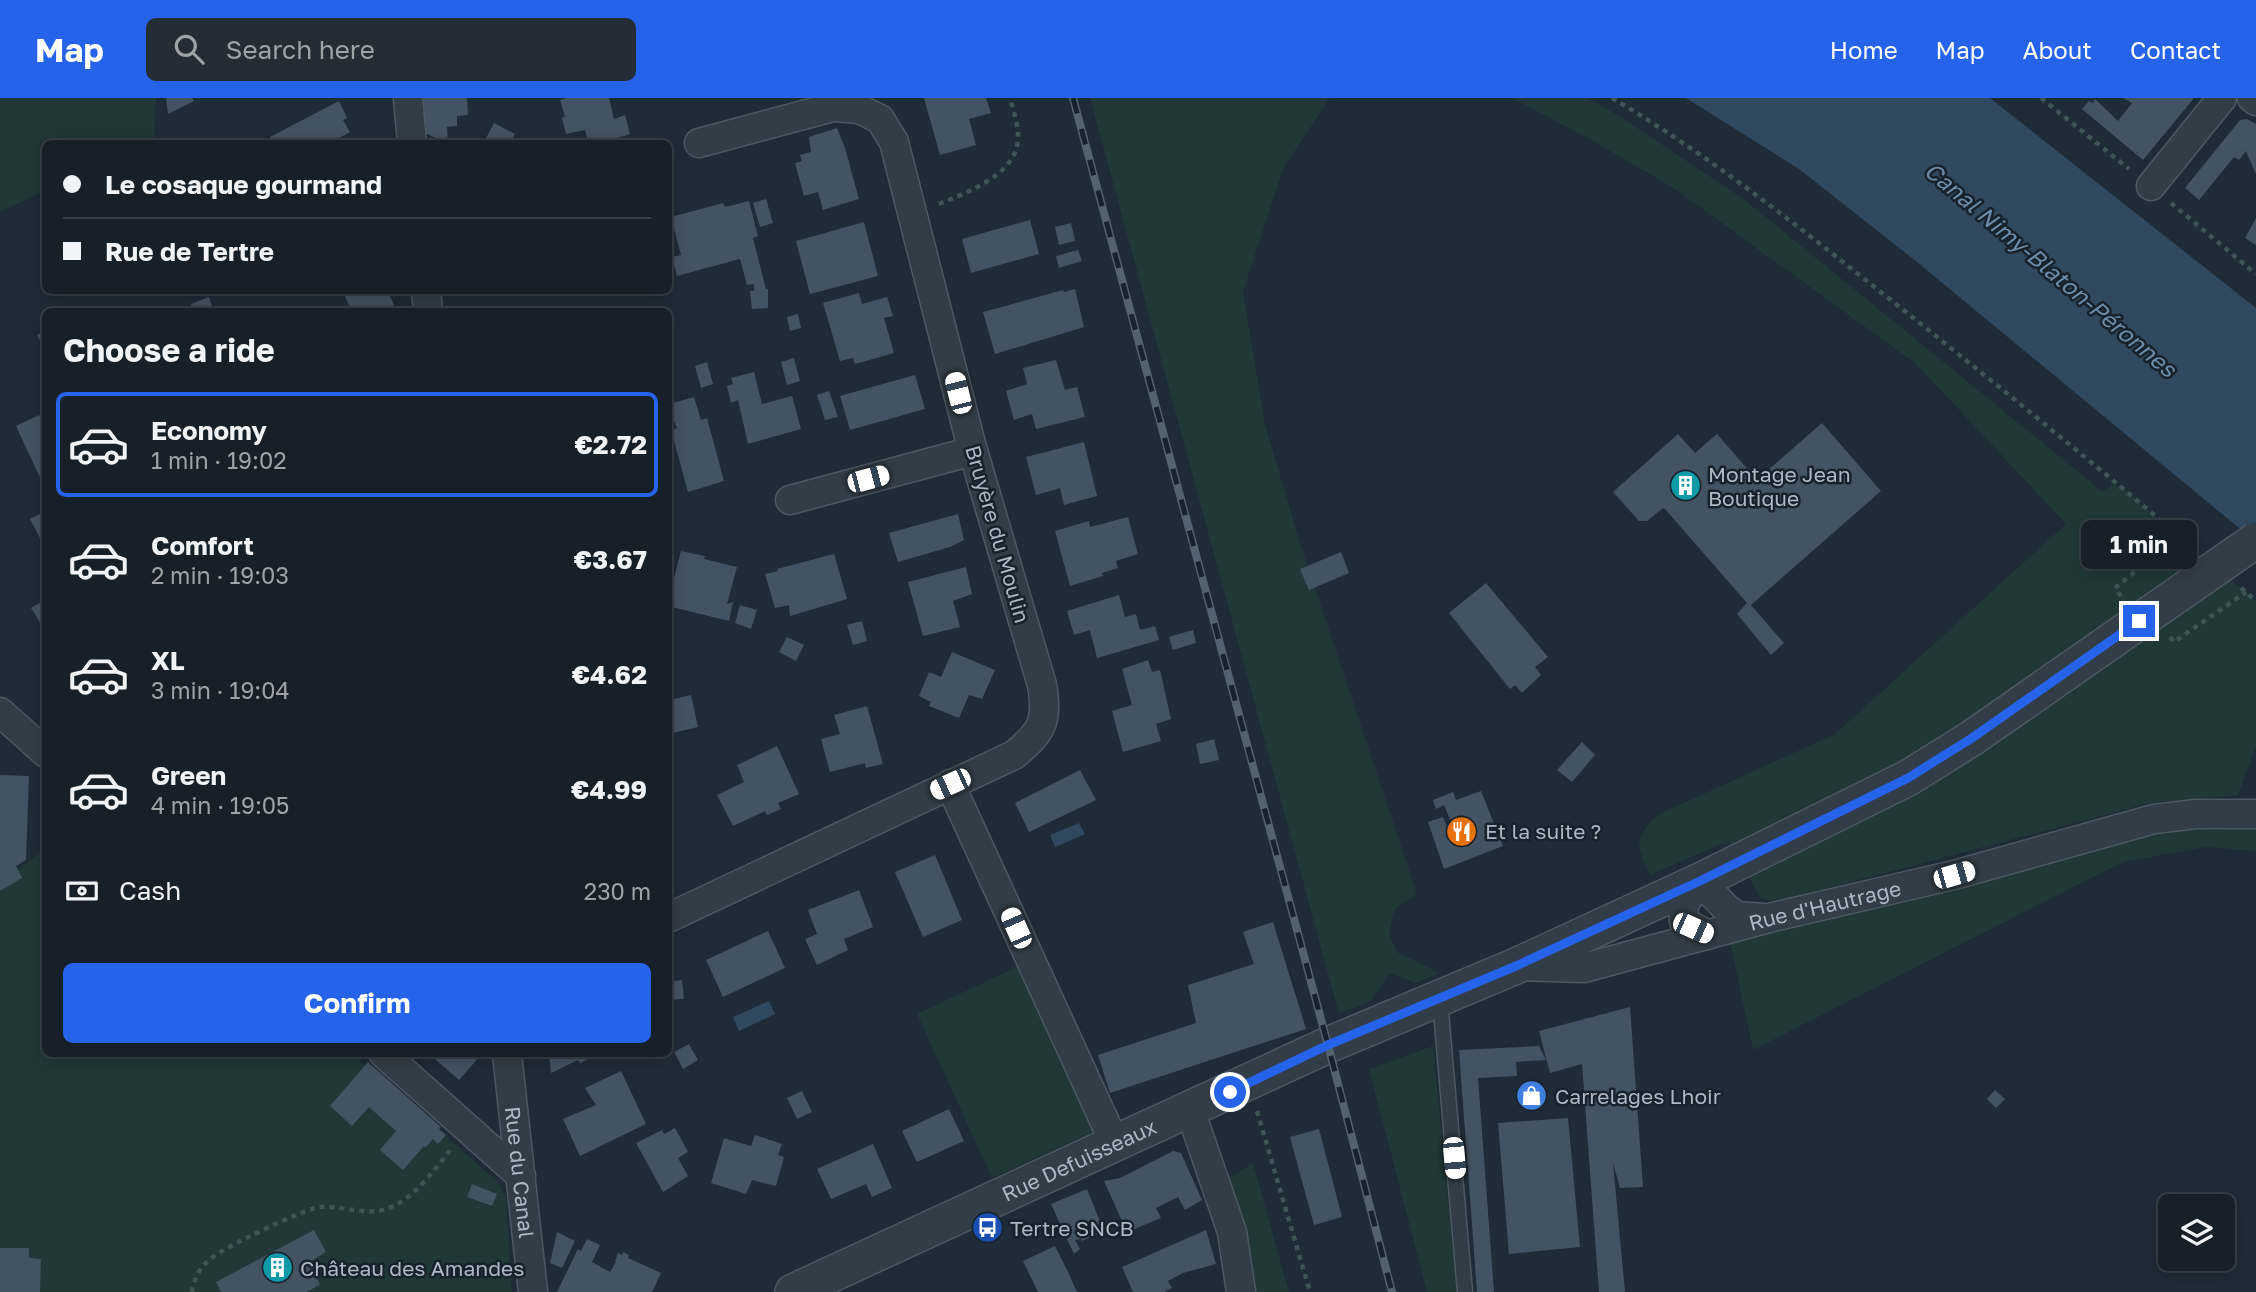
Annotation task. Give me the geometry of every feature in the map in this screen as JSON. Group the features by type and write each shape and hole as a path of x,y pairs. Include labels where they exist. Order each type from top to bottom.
{"street":[{"path":"408,98 412,140"},
{"path":"2151,186 2221,98"},
{"name":"Bruyère du Moulin","path":"672,916 1014,755 1035,737 1041,727 1044,701 1042,685 973,451 894,142 880,119 859,108 834,107 699,143"},
{"path":"790,500 973,451"},
{"name":"Rue Defuisseaux","path":"793,1292 1328,1045 1516,966 1700,881 1908,778 2012,711 2256,540"},
{"path":"0,712 42,749"},
{"path":"950,784 1115,1144"},
{"name":"Rue d'Hautrage","path":"1516,966 1584,968 1769,918 1954,875 2154,819 2196,814 2256,814"},
{"path":"1708,935 1684,922 1683,906 1700,881 1727,909 1738,916 1769,918"},
{"path":"387,1057 521,1176"},
{"name":"Rue du Canal","path":"507,1057 533,1292"},
{"path":"1191,1110 1232,1232 1241,1292"}],"lane":[{"path":"1439,998 1465,1292"}],"path":[{"path":"912,214 983,185 1002,170 1015,153 1018,143 1019,133 1010,98"},
{"path":"1612,98 1760,196 2022,404 2198,552"},
{"path":"2115,588 2179,536"},
{"path":"2236,584 2256,601"},
{"path":"2174,642 2246,592"},
{"path":"1249,1083 1310,1292"},
{"path":"192,1292 194,1279 208,1260 224,1248 317,1207 366,1211 387,1209 404,1200 468,1129"}],"green space":[{"path":"0,98 156,98 154,137 152,140 42,140 42,192 0,210"},
{"path":"1090,98 1330,98 1283,169 1243,292 1265,424 1299,540 1417,894 1394,910 1389,934 1397,952 1440,973 1416,983 1390,973 1371,1001 1339,1014"},
{"path":"1512,98 1588,98 1745,200 2103,492 2115,482 2256,601 2256,747 2238,795 2150,803 1779,901 1761,899 1728,841 1650,875 1639,843 1644,831 1657,815 1835,734 2066,524 1916,364 1675,189"},
{"path":"2256,814 2256,851 2206,847 2123,862 1753,1050 1730,942 2174,828 2227,830 2229,815"},
{"path":"42,850 42,1057 355,1057 497,1181 506,1197 512,1292 0,1292 0,889 6,889 6,869 18,870"},
{"path":"1025,963 1099,1129 992,1178 917,1014"},
{"path":"1433,1046 1457,1292 1427,1292 1369,1069"},
{"path":"1253,1163 1289,1292 1255,1292 1253,1261 1229,1178"}],"water":[{"name":"Canal Nimy-Blaton-Péronnes","path":"1686,98 1990,98 2256,308 2256,542 1917,262 1799,169"},
{"path":"1079,823 1085,834 1055,847 1050,835"},
{"path":"769,1001 775,1014 739,1031 733,1017"}],"building":[{"path":"166,98 192,98 194,101 168,114"},
{"path":"419,98 467,98 468,115 457,116 457,126 447,127 448,140 440,140 425,133"},
{"path":"609,98 614,119 625,115 630,134 611,140 588,140 585,130 566,134 560,100"},
{"path":"924,98 986,98 991,113 969,119 976,145 940,155"},
{"path":"2123,98 2194,98 2143,160 2082,109 2095,99 2118,121 2132,103"},
{"path":"339,101 347,118 343,120 350,132 335,140 271,140 270,137"},
{"path":"2247,119 2256,124 2256,174 2246,151 2239,160 2234,157 2199,200 2185,188 2240,120"},
{"path":"494,123 515,134 511,140 485,140"},
{"path":"837,128 859,199 823,210 818,192 804,196 795,163 802,161 800,155 811,152 809,137"},
{"path":"766,199 773,223 760,227 753,203"},
{"path":"749,201 758,236 753,238 768,289 768,308 752,309 750,291 754,291 754,284 747,285 740,259 677,276 672,257 681,255 672,217 723,203 725,207"},
{"path":"2256,218 2256,245 2245,238"},
{"path":"1030,220 1039,254 971,273 962,239"},
{"path":"864,222 878,276 810,294 796,241"},
{"path":"1071,223 1075,241 1059,245 1055,227"},
{"path":"1078,250 1082,261 1059,268 1056,256"},
{"path":"1075,289 1084,327 995,354 983,312"},
{"path":"859,293 862,304 887,297 893,316 884,318 894,353 855,364 853,358 840,361 823,303"},
{"path":"344,294 389,294 394,305 388,308 350,308"},
{"path":"209,297 213,308 192,308 191,304"},
{"path":"798,314 801,328 790,331 787,317"},
{"path":"794,358 800,381 787,385 781,362"},
{"path":"1056,360 1065,390 1077,387 1085,417 1036,429 1032,414 1014,420 1006,391 1027,384 1023,368"},
{"path":"707,362 713,384 701,388 695,366"},
{"path":"754,372 762,404 792,396 801,429 748,444 738,400 731,403 727,386 733,384 731,378"},
{"path":"915,375 925,409 850,430 840,396"},
{"path":"829,391 838,417 825,420 817,395"},
{"path":"694,397 701,420 707,418 724,481 688,492 672,434 672,430 677,428 672,421 672,403"},
{"path":"39,415 42,420 42,482 16,426"},
{"path":"1822,423 1881,491 1751,605 1784,643 1771,655 1737,614 1747,603 1665,509 1647,521 1639,521 1613,492 1678,434 1695,453 1717,434 1757,480"},
{"path":"1084,442 1097,496 1064,505 1060,488 1036,495 1026,457"},
{"path":"42,513 42,540 41,540 30,519"},
{"path":"958,514 964,540 950,547 898,562 889,533"},
{"path":"1128,517 1138,554 1116,561 1118,568 1102,573 1103,576 1070,586 1055,531 1089,521 1090,527"},
{"path":"681,551 737,567 727,604 733,602 729,621 672,607 672,586"},
{"path":"1341,552 1349,573 1309,590 1300,569"},
{"path":"834,554 847,599 790,616 789,605 775,608 765,574"},
{"path":"966,567 972,594 953,601 960,627 923,636 908,582"},
{"path":"1486,583 1548,657 1535,667 1541,675 1522,693 1515,685 1510,689 1449,613"},
{"path":"1119,595 1125,617 1136,614 1140,630 1155,626 1159,640 1097,658 1090,630 1074,635 1067,611"},
{"path":"42,601 42,626 31,608"},
{"path":"740,605 757,610 751,629 735,623"},
{"path":"862,621 867,641 853,645 847,625"},
{"path":"1193,630 1196,643 1173,650 1169,637"},
{"path":"787,637 804,645 796,661 779,652"},
{"path":"952,652 995,670 982,699 969,695 959,718 929,706 931,702 919,696 929,672 941,677"},
{"path":"1148,660 1152,672 1160,670 1171,719 1156,724 1161,741 1123,752 1112,711 1132,705 1122,669"},
{"path":"691,695 698,727 672,733 672,700"},
{"path":"867,706 883,764 866,768 865,763 830,772 821,739 840,734 834,715"},
{"path":"1214,739 1219,760 1200,764 1196,744"},
{"path":"1582,742 1595,755 1572,782 1557,770"},
{"path":"777,746 799,794 778,803 781,809 767,815 765,811 733,826 717,795 744,782 737,765"},
{"path":"1080,770 1096,800 1029,832 1015,803"},
{"path":"0,775 29,776 26,860 16,866 22,878 0,891"},
{"path":"1481,791 1503,846 1444,869 1428,822 1443,817 1447,826 1452,824 1444,805 1436,809 1433,800 1453,792 1456,800"},
{"path":"935,855 962,920 923,937 895,872"},
{"path":"859,890 873,927 844,939 848,950 817,965 805,939 817,934 808,910"},
{"path":"1273,922 1306,1029 1110,1093 1098,1055 1196,1023 1188,985 1254,964 1243,932"},
{"path":"768,931 785,968 723,997 706,960"},
{"path":"682,980 684,999 672,1000 672,981"},
{"path":"1630,1007 1643,1187 1620,1188 1613,1163 1625,1292 1599,1292 1582,1064 1550,1073 1539,1031"},
{"path":"689,1044 698,1060 683,1069 674,1052"},
{"path":"1539,1046 1546,1060 1516,1062 1517,1076 1478,1078 1494,1292 1477,1292 1459,1050"},
{"path":"432,1057 479,1057 459,1080"},
{"path":"549,1057 593,1057 580,1063 578,1060 551,1073"},
{"path":"368,1062 441,1127 439,1129 446,1135 438,1144 433,1139 425,1148 424,1146 403,1170 380,1150 396,1131 369,1107 352,1126 330,1106"},
{"path":"621,1071 646,1124 580,1156 563,1119 596,1105 585,1088"},
{"path":"1995,1090 2005,1099 1996,1108 1987,1099"},
{"path":"802,1091 812,1112 797,1119 787,1098"},
{"path":"949,1109 964,1141 917,1162 902,1131"},
{"path":"1568,1118 1580,1247 1509,1254 1498,1123"},
{"path":"675,1128 688,1152 678,1158 688,1176 663,1192 636,1143 662,1130 664,1134"},
{"path":"1319,1129 1342,1217 1314,1225 1290,1137"},
{"path":"755,1135 782,1144 778,1155 784,1157 776,1186 752,1180 746,1194 711,1183 724,1138 751,1146"},
{"path":"873,1144 892,1188 872,1197 866,1184 831,1199 817,1169"},
{"path":"1173,1151 1181,1153 1202,1200 1185,1210 1178,1197 1156,1208 1161,1218 1127,1232 1104,1181 1120,1178"},
{"path":"472,1184 497,1194 492,1206 467,1197"},
{"path":"1087,1189 1104,1231 1082,1241 1075,1240 1080,1249 1074,1254 1051,1204"},
{"name":"Château des Amandes","path":"314,1230 326,1252 310,1262 320,1285 306,1292 221,1292 216,1282"},
{"path":"1206,1230 1216,1264 1183,1273 1168,1281 1172,1288 1164,1292 1133,1292 1122,1267"},
{"path":"557,1232 575,1241 562,1268 550,1263"},
{"path":"587,1239 600,1245 592,1262 610,1272 618,1253 622,1255 623,1252 629,1255 628,1258 661,1273 652,1292 557,1292 578,1249 581,1251"},
{"path":"1055,1246 1077,1292 1038,1292 1023,1261"},
{"path":"0,1248 29,1248 29,1258 41,1259 40,1292 0,1292"}],"railway":[{"path":"1073,98 1392,1292"}],"place":[{"name":"Montage Jean Boutique","path":"1685,486"},
{"name":"Et la suite ?","path":"1462,831"},
{"name":"Carrelages Lhoir","path":"1532,1096"},
{"name":"Tertre SNCB","path":"987,1228"},
{"name":"Château des Amandes","path":"277,1268"}],"route":[{"path":"1230,1092 1328,1045 1516,966 1700,881 1908,778 1972,738 2139,621"}]}
